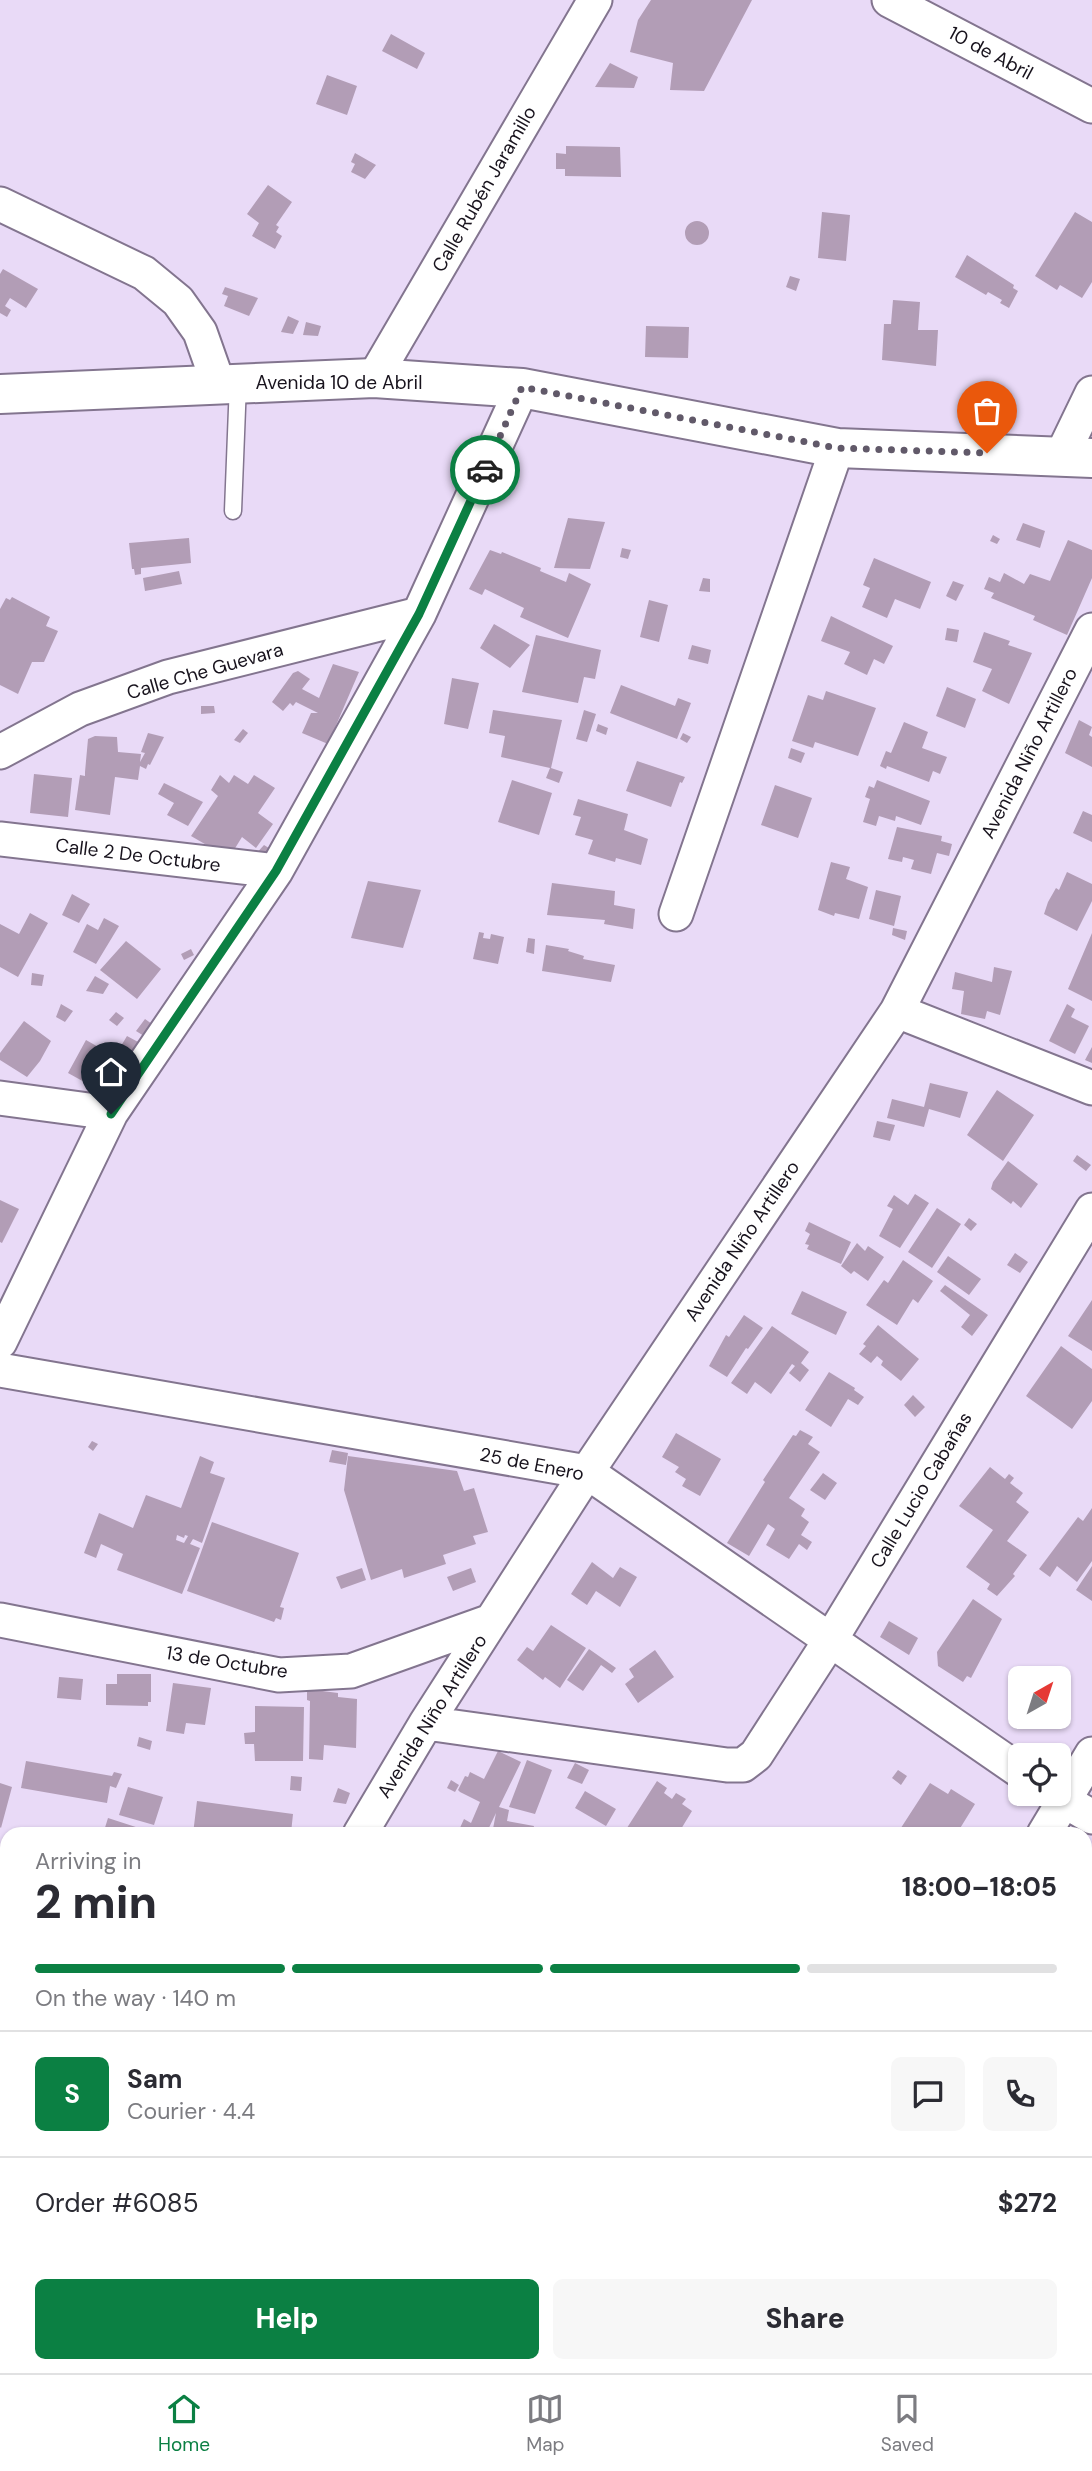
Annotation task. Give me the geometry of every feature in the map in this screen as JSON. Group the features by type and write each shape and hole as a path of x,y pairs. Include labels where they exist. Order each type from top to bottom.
{"street":[{"name":"Calle Rubén Jaramillo","path":"374,378 595,0"},
{"name":"10 de Abril","path":"890,0 1092,106"},
{"path":"0,204 144,273 178,301 200,332 228,383"},
{"name":"Avenida 10 de Abril","path":"0,394 374,378 522,387 837,448 1077,456"},
{"path":"0,1342 111,1114 276,871 419,614 522,387"},
{"path":"1077,456 1092,393"},
{"path":"676,914 837,448"},
{"name":"Calle Che Guevara","path":"0,752 80,709 168,677 419,614"},
{"name":"Avenida Niño Artillero","path":"364,1827 426,1723 587,1472 897,1012 1092,630"},
{"name":"Calle 2 De Octubre","path":"0,839 276,871"},
{"path":"897,1012 1092,1088"},
{"path":"0,1098 111,1114"},
{"name":"Calle Lucio Cabañas","path":"426,1723 727,1765 743,1765 756,1755 831,1639 1092,1210"},
{"name":"25 de Enero","path":"0,1370 587,1472 1008,1763"},
{"name":"13 de Octubre","path":"0,1620 279,1675 351,1671 491,1621"},
{"path":"1071,1781 1092,1754"},
{"path":"1071,1805 1092,1817"},
{"path":"1047,1827 1055,1806"}],"lane":[{"path":"228,383 233,511"}],"building":[{"path":"651,0 752,0 704,91 670,90 673,63 630,52 638,20"},
{"path":"391,34 425,53 417,69 382,51"},
{"path":"610,63 638,77 634,88 595,87"},
{"path":"327,75 357,86 347,115 316,104"},
{"path":"566,146 620,147 621,177 565,176 565,169 556,169 556,153 566,154"},
{"path":"355,153 376,165 365,179 351,172 355,164 351,162"},
{"path":"268,185 292,202 276,225 279,227 276,232 282,236 275,249 252,236 259,223 247,214"},
{"path":"822,212 850,215 846,261 818,258"},
{"path":"1075,212 1092,222 1092,282 1082,298 1060,285 1057,290 1035,276"},
{"path":"697,221 706,224 709,233 706,242 697,245 688,242 685,233 688,224"},
{"path":"967,255 1014,285 1013,288 1018,291 1009,308 1000,303 1002,300 988,292 986,295 955,277"},
{"path":"3,269 38,289 26,308 10,298 5,306 11,310 7,317 0,313 0,274"},
{"path":"790,276 800,279 796,291 786,287"},
{"path":"225,287 258,298 249,316 224,306 228,296 222,294"},
{"path":"893,300 920,302 918,330 938,330 936,366 882,360 884,324 891,324"},
{"path":"288,316 299,321 293,334 281,332"},
{"path":"306,322 321,326 318,336 303,335"},
{"path":"646,326 689,327 688,358 645,357"},
{"path":"568,518 605,522 590,569 554,568"},
{"path":"1023,523 1045,531 1040,548 1016,540"},
{"path":"993,535 1000,539 997,544 990,541"},
{"path":"189,538 191,563 141,568 141,574 135,575 129,543"},
{"path":"1068,540 1092,550 1092,578 1067,635 1033,620 1035,616 991,598 994,593 984,589 989,577 1000,582 1004,573 1024,584 1030,574 1050,581"},
{"path":"622,548 631,550 628,559 620,557"},
{"path":"490,550 501,554 502,552 541,568 540,571 566,582 569,573 591,584 568,638 520,617 524,608 485,589 482,595 469,589"},
{"path":"874,558 931,582 920,609 895,599 887,618 862,607 870,588 863,585"},
{"path":"179,571 182,584 145,591 143,578"},
{"path":"703,578 710,579 710,592 699,591"},
{"path":"953,581 964,585 956,601 946,596"},
{"path":"12,597 50,617 46,626 58,631 44,662 32,662 18,694 0,685 0,609 6,598 10,600"},
{"path":"649,600 668,605 659,642 640,637"},
{"path":"831,616 893,646 884,664 874,659 867,675 844,664 850,652 821,641"},
{"path":"494,624 530,645 510,668 480,648"},
{"path":"947,628 959,630 957,642 945,640"},
{"path":"984,632 1010,641 1008,645 1032,653 1009,704 982,691 992,669 973,662"},
{"path":"536,635 601,650 595,679 584,677 578,703 522,692"},
{"path":"692,645 711,650 708,664 688,659"},
{"path":"333,664 359,672 328,744 302,733 311,713 318,713 296,702 293,706 290,703 283,711 272,702 293,673 298,671 310,679 302,689 319,698"},
{"path":"452,678 479,683 468,729 444,724"},
{"path":"621,685 675,706 678,698 691,703 677,739 610,713"},
{"path":"947,687 976,699 965,728 936,716"},
{"path":"826,691 876,708 858,756 815,742 813,748 792,741 808,695 823,700"},
{"path":"201,706 214,706 215,713 201,714"},
{"path":"493,710 562,720 551,768 563,772 559,783 546,778 550,768 501,757 505,736 489,733"},
{"path":"584,710 596,714 587,742 576,739"},
{"path":"1079,720 1092,727 1089,735 1092,737 1092,767 1065,753"},
{"path":"904,722 928,732 922,748 947,757 940,774 933,771 929,782 887,766 886,769 880,766 886,751 891,753"},
{"path":"598,724 608,728 606,735 596,731"},
{"path":"243,729 248,733 240,743 234,740"},
{"path":"148,733 164,737 150,765 148,764 146,769 140,766 138,780 115,777 110,815 75,810 80,775 85,776 88,739 95,736 117,737 118,752 141,754 140,762 145,753 141,752"},
{"path":"683,733 691,737 687,743 680,739"},
{"path":"791,748 805,753 801,763 788,758"},
{"path":"637,761 685,777 682,783 680,782 671,807 626,791"},
{"path":"34,774 72,778 68,817 30,813"},
{"path":"220,775 229,783 234,775 248,784 254,775 275,788 258,813 273,824 256,848 242,837 229,858 191,836 218,796 211,790"},
{"path":"512,780 552,793 539,835 498,822"},
{"path":"877,780 930,801 921,825 896,816 895,821 879,816 876,826 863,822 870,799 865,797 869,786 874,788"},
{"path":"164,783 203,802 188,826 167,815 174,803 158,794"},
{"path":"775,785 812,798 798,838 761,825"},
{"path":"578,799 628,814 624,830 648,839 641,865 616,858 615,862 588,854 593,840 575,835 581,817 573,815"},
{"path":"1083,811 1092,815 1092,842 1073,833"},
{"path":"897,827 942,836 941,841 952,844 949,856 937,853 931,874 911,869 914,860 903,857 902,862 888,859"},
{"path":"264,845 272,850 265,861 254,856"},
{"path":"831,862 850,867 846,879 868,887 859,919 835,913 834,916 818,910"},
{"path":"1067,872 1092,884 1092,901 1077,931 1044,914 1048,902 1056,888 1059,890"},
{"path":"368,881 421,890 403,948 351,938"},
{"path":"552,883 615,891 614,905 635,909 633,929 604,924 605,920 547,915"},
{"path":"876,890 901,896 894,926 869,919"},
{"path":"72,894 90,904 79,923 62,915"},
{"path":"30,913 48,923 18,977 0,967 0,924 19,934"},
{"path":"104,918 119,926 96,964 73,952 87,924 98,930"},
{"path":"893,928 907,931 905,940 892,935"},
{"path":"479,932 484,933 483,938 490,939 491,934 504,937 498,964 473,959"},
{"path":"1092,933 1092,1001 1068,989"},
{"path":"528,938 535,939 534,954 526,952"},
{"path":"126,941 161,969 137,999 100,970"},
{"path":"546,945 569,949 568,951 584,956 583,959 615,965 611,982 542,971"},
{"path":"191,949 194,955 184,960 181,954"},
{"path":"994,967 1012,971 1000,1015 987,1011 985,1019 961,1014 964,991 952,989 955,972 992,982"},
{"path":"32,973 44,975 42,986 31,985"},
{"path":"95,976 109,984 103,994 86,991"},
{"path":"61,1004 73,1011 65,1022 56,1017"},
{"path":"1067,1004 1075,1009 1071,1017 1089,1026 1075,1054 1049,1041"},
{"path":"116,1012 124,1018 117,1026 109,1020"},
{"path":"145,1019 152,1024 144,1036 136,1031"},
{"path":"24,1021 51,1041 27,1077 0,1060 0,1053"},
{"path":"127,1036 140,1043 130,1059 118,1051"},
{"path":"86,1040 116,1057 97,1089 68,1073"},
{"path":"1092,1047 1092,1063 1085,1060"},
{"path":"930,1083 968,1092 960,1118 929,1109 924,1127 887,1118 892,1099 924,1107"},
{"path":"997,1090 1034,1115 1003,1161 967,1135"},
{"path":"877,1121 895,1125 890,1141 873,1137"},
{"path":"1077,1155 1091,1165 1086,1171 1073,1161"},
{"path":"1008,1161 1038,1184 1021,1208 991,1189"},
{"path":"915,1194 929,1203 900,1248 879,1236 893,1209 887,1206 894,1195 908,1205"},
{"path":"0,1200 19,1209 2,1243 0,1242"},
{"path":"937,1208 961,1224 932,1268 908,1252"},
{"path":"969,1218 977,1224 971,1231 964,1225"},
{"path":"809,1222 851,1242 841,1264 807,1249 809,1245 805,1244 810,1234 805,1231"},
{"path":"857,1243 865,1251 868,1246 884,1257 868,1281 854,1271 851,1274 841,1266"},
{"path":"1015,1253 1028,1262 1020,1273 1007,1265"},
{"path":"948,1256 981,1279 969,1295 937,1272"},
{"path":"903,1260 933,1281 918,1303 913,1299 897,1325 866,1305 884,1280 888,1283"},
{"path":"945,1285 988,1315 972,1336 961,1327 970,1315 940,1291"},
{"path":"802,1291 847,1312 836,1335 791,1314"},
{"path":"1092,1300 1092,1351 1068,1336"},
{"path":"744,1315 763,1328 727,1377 709,1366 726,1335 729,1337"},
{"path":"878,1325 919,1359 901,1381 881,1365 883,1361 877,1356 871,1363 859,1354 866,1346 863,1344"},
{"path":"772,1326 809,1352 801,1363 809,1370 800,1382 789,1373 795,1366 792,1364 771,1394 755,1382 747,1394 731,1383"},
{"path":"1061,1346 1092,1369 1092,1401 1072,1429 1026,1396"},
{"path":"829,1372 864,1397 858,1405 848,1399 831,1427 805,1410"},
{"path":"913,1395 925,1407 915,1417 904,1405"},
{"path":"800,1430 813,1437 808,1444 820,1452 789,1498 805,1509 801,1516 809,1522 801,1535 812,1542 807,1550 799,1544 789,1559 766,1545 775,1529 768,1524 749,1556 727,1543 765,1482 763,1480 793,1435 796,1436"},
{"path":"676,1433 721,1459 700,1496 682,1486 686,1479 675,1472 679,1467 662,1457"},
{"path":"92,1441 98,1444 93,1451 88,1447"},
{"path":"332,1450 348,1453 346,1465 329,1462"},
{"path":"200,1456 214,1462 210,1473 225,1478 202,1543 193,1539 190,1544 200,1548 182,1594 117,1570 123,1554 101,1544 96,1558 84,1553 99,1513 133,1528 146,1495 181,1508","holes":["177,1535 184,1538 185,1535 188,1536 184,1543 176,1540"]},
{"path":"348,1456 457,1471 464,1491 474,1488 488,1532 473,1536 476,1544 443,1555 446,1564 404,1578 402,1569 371,1580 344,1490"},
{"path":"990,1467 1005,1479 1009,1474 1014,1478 1010,1483 1023,1493 1016,1502 1029,1512 1007,1541 1027,1555 1013,1574 1015,1576 997,1596 987,1589 990,1584 966,1567 993,1530 959,1506"},
{"path":"823,1473 837,1483 825,1500 810,1490"},
{"path":"1092,1508 1092,1561 1077,1582 1057,1566 1050,1577 1039,1569 1078,1517 1083,1521"},
{"path":"212,1522 299,1553 280,1607 284,1608 281,1620 276,1618 274,1622 187,1591"},
{"path":"592,1562 613,1578 620,1567 637,1577 620,1607 596,1591 587,1605 571,1594"},
{"path":"1092,1566 1092,1601 1076,1590"},
{"path":"362,1568 366,1580 341,1589 336,1577"},
{"path":"471,1568 476,1582 453,1591 447,1577"},
{"path":"973,1599 1002,1619 971,1678 967,1676 963,1682 938,1666 937,1652"},
{"path":"889,1621 918,1638 909,1655 880,1637"},
{"path":"551,1625 586,1648 560,1688 545,1677 543,1680 517,1660 527,1647 533,1651"},
{"path":"589,1649 616,1668 612,1673 601,1665 583,1691 567,1680"},
{"path":"655,1650 674,1677 638,1703 625,1684 634,1677 629,1669"},
{"path":"117,1674 151,1674 151,1702 148,1702 148,1706 106,1705 106,1684 117,1684"},
{"path":"59,1677 83,1679 81,1700 57,1698"},
{"path":"173,1683 211,1688 205,1725 186,1723 184,1734 166,1731"},
{"path":"307,1689 338,1693 338,1697 357,1699 356,1748 324,1745 323,1760 309,1759 310,1701 307,1700"},
{"path":"255,1706 304,1707 303,1761 255,1761 254,1744 245,1744 244,1733 255,1732"},
{"path":"139,1737 152,1741 150,1750 137,1746"},
{"path":"498,1751 521,1762 499,1807 509,1810 507,1821 534,1827 493,1827 496,1813 489,1827 460,1827 464,1819 471,1823 480,1802 458,1790 470,1772 484,1779"},
{"path":"527,1760 552,1770 535,1814 509,1807"},
{"path":"26,1761 112,1776 114,1772 122,1774 116,1788 110,1786 107,1803 21,1788"},
{"path":"575,1763 589,1770 582,1784 567,1778"},
{"path":"898,1770 907,1776 901,1785 892,1778"},
{"path":"291,1776 302,1777 301,1791 290,1790"},
{"path":"451,1780 459,1785 455,1792 447,1788"},
{"path":"657,1781 667,1788 664,1793 672,1799 676,1793 686,1799 682,1804 692,1811 682,1827 628,1827"},
{"path":"0,1783 12,1787 0,1827"},
{"path":"930,1783 948,1794 951,1789 975,1804 961,1827 902,1827"},
{"path":"128,1787 163,1797 154,1825 119,1815"},
{"path":"338,1788 350,1793 346,1804 333,1802"},
{"path":"585,1791 616,1809 606,1826 575,1808"},
{"path":"197,1801 293,1814 292,1827 194,1827"},
{"path":"108,1818 136,1827 105,1827"}],"way so far":[{"path":"485,470 522,387 837,448 987,453"}],"route":[{"path":"111,1114 276,871 419,614 485,470"}]}
